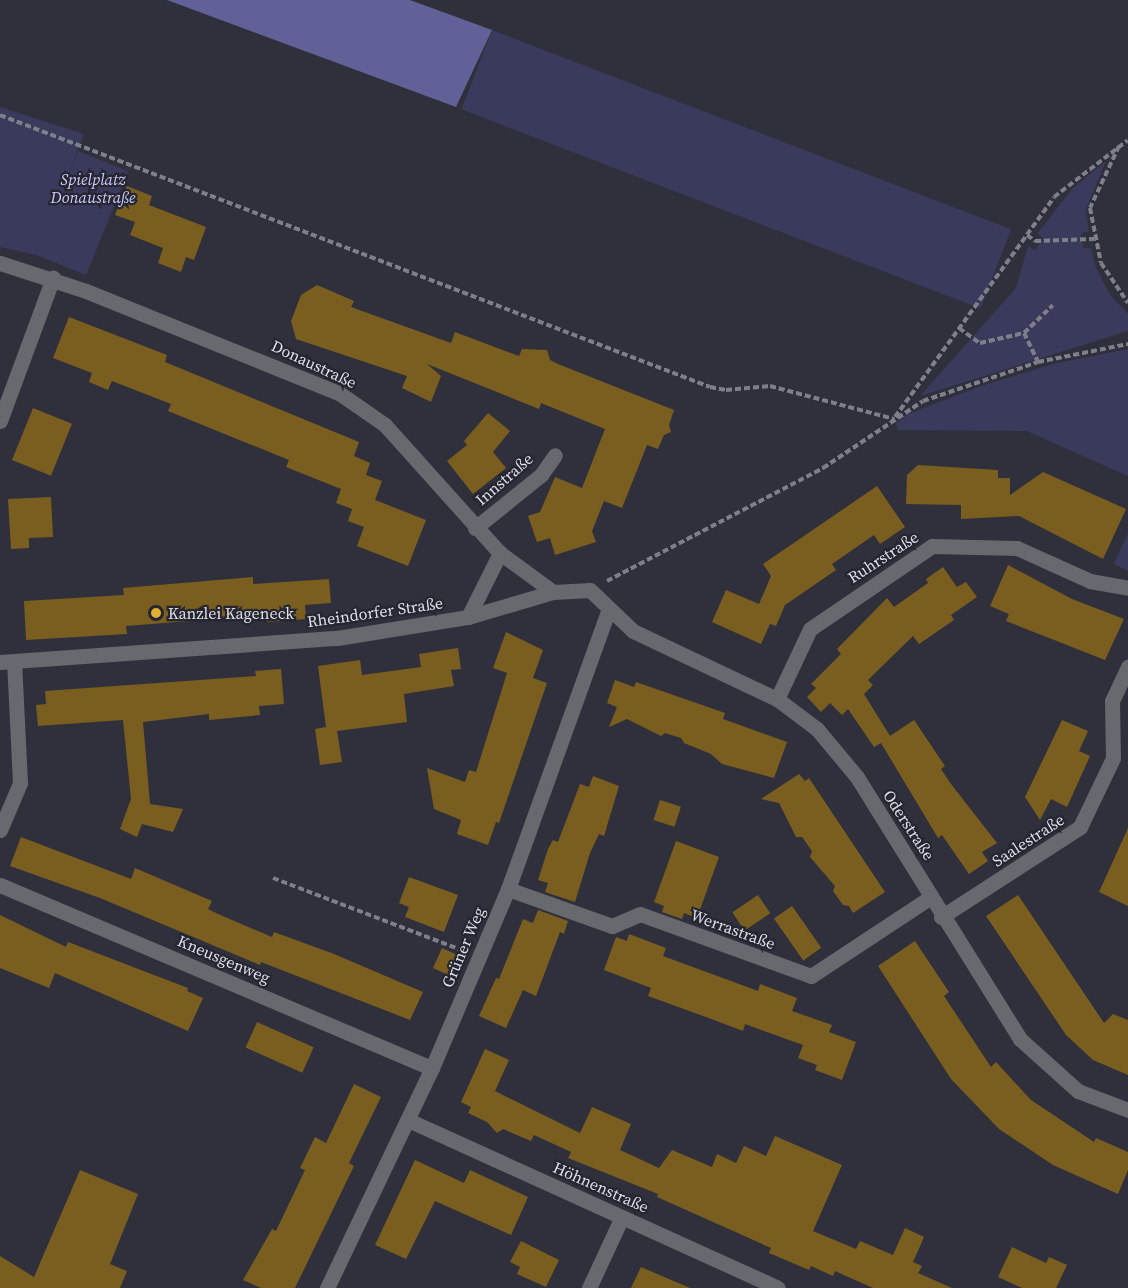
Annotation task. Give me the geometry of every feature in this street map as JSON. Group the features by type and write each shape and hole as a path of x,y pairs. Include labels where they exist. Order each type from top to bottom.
{"street":[{"name":"Donaustraße","path":"0,263 53,278 339,393 403,442 475,528 500,553 553,592"},
{"path":"0,421 53,278"},
{"name":"Innstraße","path":"475,528 541,475 555,455"},
{"name":"Ruhrstraße","path":"777,699 810,629 932,546 1017,548 1090,581 1128,588"},
{"name":"Rheindorfer Straße","path":"468,617 500,553"},
{"path":"590,590 608,611"},
{"name":"Rheindorfer Straße","path":"5,662 337,638 468,617 553,592 590,590"},
{"name":"Oderstraße","path":"608,611 633,631 777,699 817,729 857,777 941,917 1020,1039 1078,1091 1128,1110"},
{"name":"Grüner Weg","path":"327,1288 432,1068 508,889 608,611"},
{"path":"0,652 5,662 20,783 0,830"},
{"name":"Saalestraße","path":"941,917 1080,827 1113,758 1112,701 1128,666"},
{"name":"Kneusgenweg","path":"0,885 432,1068"},
{"name":"Werrastraße","path":"508,889 612,926 640,914 811,976 931,897"},
{"name":"Höhnenstraße","path":"408,1120 778,1288"},
{"path":"589,1288 622,1217"}],"path":[{"path":"0,115 710,387 726,390 770,386 894,418"},
{"path":"894,418 1054,197 1128,140"},
{"path":"1119,146 1090,208 1094,239 1101,263 1128,303"},
{"path":"1027,235 1035,241 1094,239"},
{"path":"959,328 980,343 1024,333 1053,305"},
{"path":"1024,333 1038,362"},
{"path":"590,590 823,468 894,418 923,401 1038,362 1128,344"},
{"path":"273,878 479,957"}],"green space":[{"path":"492,30 1011,229 981,309 462,109"},
{"path":"0,107 84,134 37,255 0,247"},
{"name":"Spielplatz Donaustraße","path":"78,151 128,171 86,275 36,255"},
{"path":"1106,161 1086,209 1089,232 1081,233 1083,248 1091,248 1096,268 1111,296 1128,314 1128,331 920,396 1016,288 1028,246 1035,250 1043,238 1037,234 1072,189"},
{"path":"1128,349 1128,476 1027,431 898,430 896,423 908,414 981,386 1053,364"},
{"path":"1128,533 1128,571 1114,564"}],"shaded area":[{"path":"167,0 410,0 492,30 456,107"}],"building":[{"path":"127,186 152,196 149,205 206,227 194,260 186,257 181,272 158,263 163,248 130,235 135,222 115,215"},
{"path":"317,285 354,301 351,307 451,343 455,332 519,356 522,349 547,350 550,360 558,364 674,410 669,425 671,432 664,435 658,449 647,445 622,508 604,501 592,531 596,542 555,555 550,538 537,542 528,516 540,512 555,477 582,488 605,429 541,403 539,409 427,364 441,376 431,402 402,388 407,376 296,339 291,321 301,295"},
{"path":"69,317 167,355 165,362 359,442 354,456 370,463 366,475 382,481 375,500 426,520 408,566 357,546 364,527 348,521 352,509 336,503 341,489 286,467 289,460 168,411 171,404 112,381 108,390 89,382 92,373 53,358"},
{"path":"33,408 72,424 51,476 12,460"},
{"path":"488,413 510,431 493,452 506,468 473,494 447,461 467,445 464,441"},
{"path":"918,465 998,470 998,478 1010,478 1010,495 1043,472 1126,509 1103,559 1019,516 961,519 961,505 906,504 907,475"},
{"path":"877,486 905,527 880,544 874,535 832,564 836,570 785,605 776,626 770,624 761,644 712,622 726,590 759,604 771,576 763,564"},
{"path":"51,497 53,537 29,538 29,548 11,549 8,499"},
{"path":"1008,565 1072,599 1124,619 1105,660 1006,621 1009,614 990,606"},
{"path":"943,567 957,587 966,582 977,597 951,615 954,620 919,644 913,636 868,680 873,685 864,694 890,736 914,720 945,766 941,769 951,784 997,843 982,852 988,861 969,874 942,835 938,838 881,743 874,747 848,709 842,715 830,703 821,712 807,697 816,688 811,684 841,654 837,649 887,598 894,607 928,583 926,579"},
{"path":"253,577 253,584 329,579 331,603 305,605 306,619 267,622 267,615 126,626 127,634 26,640 24,601 124,595 123,588"},
{"path":"506,632 543,650 533,678 547,683 499,823 496,822 488,845 457,834 461,820 434,809 427,768 465,782 469,770 476,772 507,673 493,668"},
{"path":"458,648 461,669 451,670 454,686 404,694 407,722 337,731 342,762 320,765 315,729 326,727 318,666 360,660 362,675 421,667 419,654"},
{"path":"281,669 284,704 259,706 260,715 209,720 209,714 143,722 150,804 183,809 173,832 142,824 137,837 120,829 131,799 123,720 38,726 36,705 46,704 45,691 256,676 255,671"},
{"path":"615,680 634,687 636,682 725,713 723,719 787,742 774,778 722,764 711,754 684,743 681,738 665,733 661,736 627,719 609,727 617,707 607,703"},
{"path":"1062,720 1088,731 1079,751 1090,756 1067,807 1051,799 1040,820 1025,797"},
{"path":"799,774 805,781 809,778 885,892 853,913 849,906 843,905 833,891 835,886 810,857 812,851 802,837 796,837 779,803 761,799"},
{"path":"593,776 619,786 604,836 599,834 590,853 575,902 545,892 548,883 538,880 548,849 553,840 558,842 580,784 589,787"},
{"path":"660,800 681,807 674,827 654,820"},
{"path":"1128,828 1128,906 1099,892"},
{"path":"21,837 131,879 135,868 212,901 208,909 218,914 272,937 274,932 334,954 423,992 410,1020 261,962 260,965 100,898 10,866"},
{"path":"676,841 719,857 697,918 684,913 682,919 662,912 664,906 654,902"},
{"path":"409,877 458,895 444,932 405,917 409,907 399,903"},
{"path":"758,895 770,913 745,931 732,912"},
{"path":"1018,895 1104,1023 1113,1014 1128,1020 1128,1075 1093,1060 1066,1035 986,916"},
{"path":"792,906 821,948 803,960 774,919"},
{"path":"538,910 568,921 564,934 560,932 536,996 523,990 506,1028 479,1016 496,978 499,979 523,919 533,923"},
{"path":"0,915 66,947 68,942 188,988 187,991 203,998 188,1031 55,973 49,988 0,968"},
{"path":"629,934 666,948 663,956 758,991 760,984 797,998 792,1011 832,1025 829,1032 856,1042 842,1080 815,1070 817,1065 798,1058 803,1045 745,1024 743,1031 648,996 651,988 604,970 616,937 627,941"},
{"path":"915,941 949,992 944,996 991,1067 996,1062 1031,1100 1094,1142 1096,1138 1128,1152 1128,1170 1118,1194 1053,1165 999,1129 951,1079 878,966"},
{"path":"442,948 460,956 451,976 433,968"},
{"path":"257,1022 314,1047 302,1073 246,1048"},
{"path":"485,1049 509,1060 495,1091 580,1133 592,1107 631,1124 620,1150 659,1168 672,1150 712,1167 717,1154 736,1163 744,1146 766,1156 775,1136 842,1165 813,1231 856,1249 860,1241 893,1255 905,1228 924,1237 913,1262 922,1266 918,1273 952,1288 873,1288 835,1271 833,1276 811,1266 809,1270 769,1253 771,1248 657,1197 658,1194 568,1158 571,1152 534,1135 531,1141 503,1129 497,1133 487,1122 468,1113 471,1107 461,1102"},
{"path":"354,1084 381,1097 349,1163 354,1166 295,1288 261,1288 243,1280 272,1229 276,1231 305,1170 300,1168 315,1137 326,1143"},
{"path":"415,1160 464,1183 470,1170 528,1197 511,1235 435,1201 406,1259 375,1245"},
{"path":"80,1170 138,1194 110,1264 127,1271 120,1288 0,1288 0,1256 34,1277"},
{"path":"521,1241 559,1260 546,1287 517,1274 520,1267 510,1262"},
{"path":"1012,1247 1046,1263 1049,1257 1067,1265 1056,1288 1022,1288 998,1277"},
{"path":"641,1267 690,1288 631,1288"}],"place":[{"name":"Kanzlei Kageneck","path":"156,613"}]}
